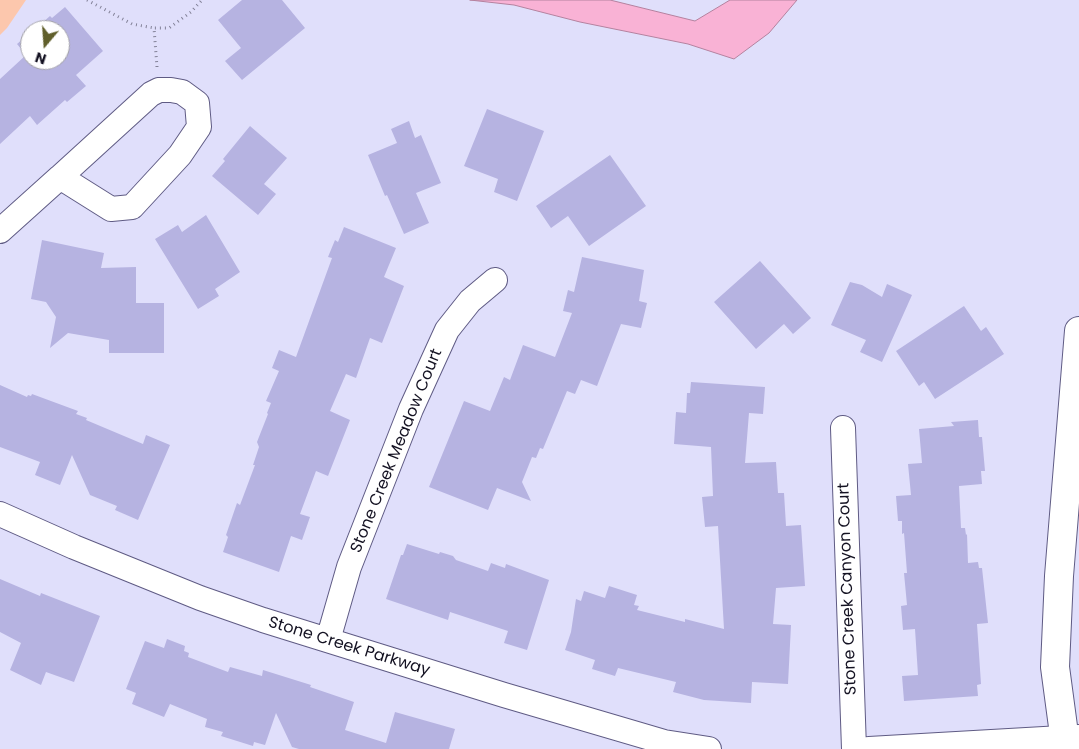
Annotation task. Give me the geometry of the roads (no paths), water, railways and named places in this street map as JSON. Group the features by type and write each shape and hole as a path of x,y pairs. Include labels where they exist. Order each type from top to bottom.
{"main road":[{"path":"1070,742 1055,667 1059,576 1079,331"}],"street":[{"path":"0,231 151,94 160,90 182,92 197,103 199,127 180,154 132,207 111,209 60,177"},
{"name":"Stone Creek Meadow Court","path":"328,640 349,567 411,409 447,330 470,301 494,280"},
{"name":"Stone Creek Canyon Court","path":"843,428 854,749"},
{"name":"Stone Creek Parkway","path":"0,514 74,547 200,598 504,695 664,742 709,749"},
{"path":"881,748 1070,742"}]}
